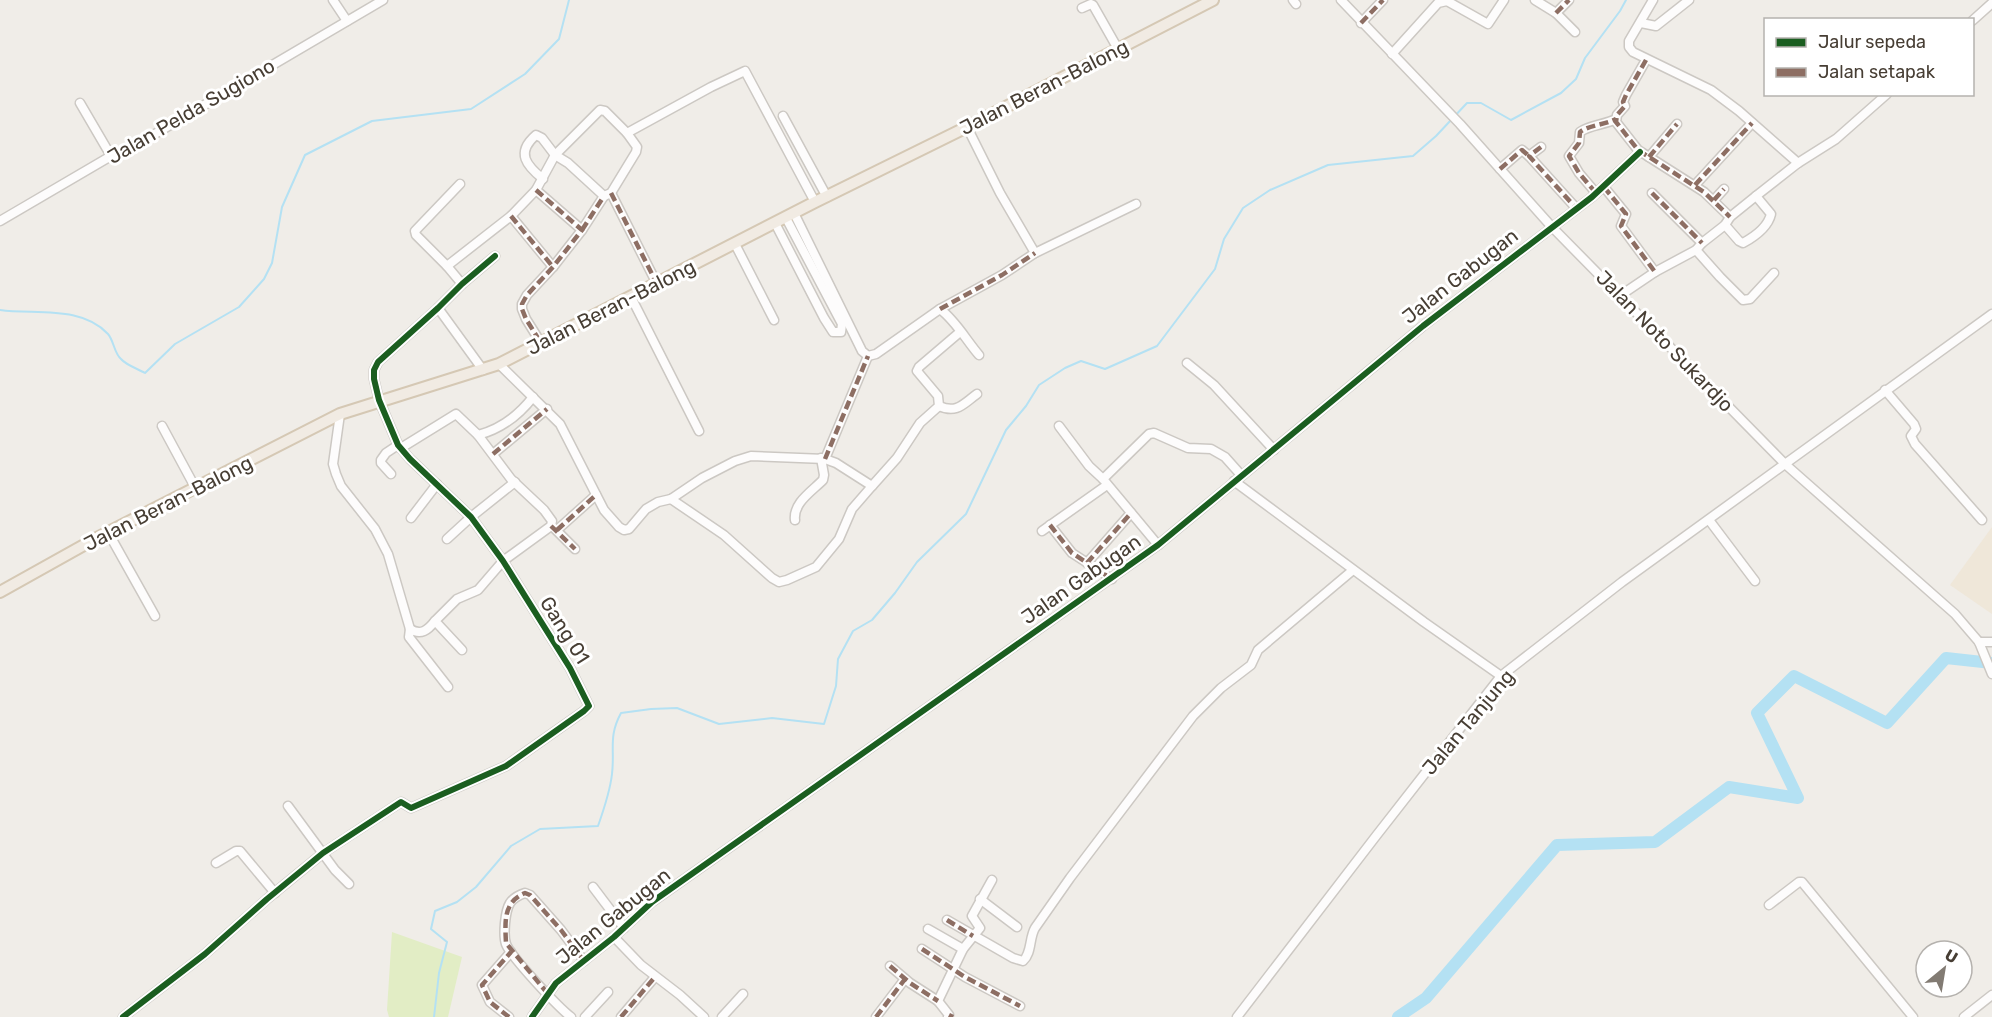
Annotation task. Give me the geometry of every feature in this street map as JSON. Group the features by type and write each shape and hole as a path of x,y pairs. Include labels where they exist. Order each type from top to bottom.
{"main road":[{"name":"Jalan Beran-Balong","path":"0,592 93,540 109,534 340,414 499,364 815,202 968,127 1213,0"}],"street":[{"path":"333,0 347,21"},
{"name":"Jalan Pelda Sugiono","path":"0,221 111,156 143,141 383,0"},
{"name":"Jalan Noto Sukardjo","path":"1341,0 1460,124 1551,226 1785,464 1955,614 1978,642 1992,674"},
{"path":"1361,23 1383,0"},
{"path":"1392,54 1438,3 1447,1 1488,24 1504,0"},
{"path":"1535,0 1556,13 1575,32"},
{"path":"1556,13 1569,0"},
{"path":"1653,0 1628,44 1633,52 1711,90 1798,163"},
{"path":"1641,23 1656,26 1689,0"},
{"path":"1974,19 1992,3"},
{"path":"1082,8 1093,5 1118,49"},
{"path":"1596,193 1579,173 1569,153 1579,143 1580,132 1616,119 1625,108 1623,102 1626,95 1646,60"},
{"path":"627,134 711,87 746,71 815,202"},
{"path":"1621,295 1699,246 1756,196 1798,163 1836,139 1885,96"},
{"path":"80,103 111,156"},
{"path":"447,267 511,216 536,190 555,155 600,110 605,111 637,147 636,152 582,230 553,267 526,295 522,309 541,343"},
{"path":"783,116 827,197"},
{"path":"1616,119 1624,134 1640,152 1695,185 1714,200 1738,241 1743,243 1763,229 1770,219 1771,214 1756,196"},
{"path":"1695,185 1752,123"},
{"path":"1649,157 1677,124"},
{"path":"968,127 1000,193 1035,253"},
{"path":"543,179 528,166 525,159 526,148 536,135 542,138 555,155 608,195 657,284"},
{"path":"1529,156 1541,147"},
{"path":"1500,169 1522,150 1576,208"},
{"name":"Jalan Gabugan","path":"532,1017 556,983 614,937 652,902 1158,545 1423,326 1604,187 1640,152"},
{"path":"460,184 415,231 416,235 462,284"},
{"path":"1604,187 1626,214 1621,226 1655,272"},
{"path":"1714,200 1724,189"},
{"path":"536,190 582,230"},
{"path":"1652,193 1699,246 1720,278 1744,300 1750,299 1774,273"},
{"path":"790,215 861,351 868,356 876,354 940,309 1035,253 1136,204"},
{"path":"775,223 833,332 841,332 842,324 790,215"},
{"path":"511,216 553,267"},
{"path":"735,244 774,320"},
{"name":"Gang 01","path":"323,853 401,802 411,808 506,766 584,711 589,705 570,668 503,561 471,517 400,446 379,400 374,379 374,370 378,362 495,256"},
{"path":"631,297 699,431"},
{"path":"438,308 483,370"},
{"path":"940,309 949,316 979,355"},
{"name":"Jalan Tanjung","path":"1237,1017 1502,676 1622,582 1992,314"},
{"path":"939,406 938,396 919,373 919,367 960,332"},
{"path":"795,520 794,511 797,506 822,480 823,459 868,356"},
{"path":"1186,363 1214,385 1274,450"},
{"path":"499,364 560,424 604,510 624,530 629,529 646,509 658,502 671,499 702,478 735,461 751,456 823,459 836,463 872,486"},
{"path":"1885,390 1914,424 1916,429 1911,436 1915,444 1982,520"},
{"path":"939,406 948,410 957,409 977,394"},
{"path":"478,435 498,429 533,397"},
{"path":"671,499 724,535 772,578 778,582 787,580 816,567 839,539 852,509 897,458 920,423 939,406"},
{"path":"493,454 547,409"},
{"path":"340,414 333,464 336,474 341,486 375,528 388,554 410,629 409,637 448,687"},
{"path":"392,474 381,463 386,453 456,414 478,435 515,482 552,519 554,528 574,549"},
{"path":"162,426 196,489"},
{"path":"1059,426 1089,466 1158,545"},
{"path":"1112,579 1072,553 1046,528 1105,482 1152,433 1188,448 1211,448 1225,457 1238,478 1353,570 1463,651 1502,676"},
{"path":"447,539 515,482"},
{"path":"411,518 437,484"},
{"path":"410,629 417,633 424,632 457,598 478,590 503,561 554,528 596,495"},
{"path":"1087,563 1131,513"},
{"path":"1709,520 1755,581"},
{"path":"109,534 155,616"},
{"path":"947,920 1013,958 1023,961 1028,953 1032,934 1070,878 1193,716 1221,688 1251,665 1258,650 1353,570"},
{"path":"435,621 462,650"},
{"path":"1978,642 1992,642"},
{"path":"288,806 335,870 349,884"},
{"path":"216,863 236,850 240,851 275,892"},
{"path":"123,1017 205,954 323,853"},
{"path":"938,1001 963,949 980,928 972,916 992,880"},
{"path":"1769,904 1802,882 1913,1017"},
{"path":"593,886 624,928"},
{"path":"571,1017 548,994 506,943 506,917 509,904 517,896 525,893 530,895 584,961"},
{"path":"980,899 1017,927"},
{"path":"928,929 963,949"},
{"path":"614,937 655,977 680,995 704,1017"},
{"path":"922,949 1020,1006"},
{"path":"509,1017 490,1002 483,985 512,952"},
{"path":"890,966 938,1001 950,1016"},
{"path":"621,1017 655,977"},
{"path":"876,1017 905,979"},
{"path":"585,1017 608,992"},
{"path":"722,1017 743,994"},
{"path":"1964,1017 1992,995"}],"shaded area":[{"path":"1992,527 1992,614 1950,585"}],"green space":[{"path":"392,932 462,957 448,1017 389,1017 387,1010"}],"waterway":[{"path":"0,310 57,313 85,319 108,334 117,354 123,361 145,373 175,344 239,307 264,279 272,263 282,207 305,155 372,121 471,109 525,74 559,39 569,0"},
{"path":"434,1017 439,973 447,942 431,929 435,911 457,902 476,887 511,846 540,829 598,826 610,787 613,736 621,713 677,708 719,724 772,718 824,724 836,686 838,659 853,631 872,620 917,562 966,514 1006,430 1026,406 1039,385 1065,368 1081,361 1105,369 1157,346 1215,269 1224,239 1243,208 1270,190 1328,165 1413,156 1436,136 1467,103 1481,103 1511,120 1561,93 1576,79 1585,58 1626,0"},
{"path":"1398,1017 1426,998 1557,845 1655,842 1729,787 1798,798 1757,713 1794,676 1887,723 1946,658 1992,663"}],"marked path":[{"path":"1361,23 1383,0"},
{"path":"1556,13 1569,0"},
{"path":"1646,60 1626,95 1623,102 1625,106 1617,115 1616,122 1638,150 1704,192 1730,217"},
{"path":"1596,193 1579,173 1569,156 1579,143 1580,132 1616,119"},
{"path":"1695,185 1752,123"},
{"path":"1649,157 1677,124"},
{"path":"1541,147 1529,156 1576,208"},
{"path":"1500,169 1522,150 1529,156"},
{"path":"1604,187 1626,214 1621,226 1655,272"},
{"path":"1714,200 1724,189"},
{"path":"536,190 582,230 522,304 526,319 541,343"},
{"path":"611,193 657,284"},
{"path":"1652,193 1702,243"},
{"path":"582,230 604,196"},
{"path":"511,216 553,267"},
{"path":"940,309 1002,275 1035,253"},
{"path":"825,459 868,356"},
{"path":"493,454 547,409"},
{"path":"557,530 596,495"},
{"path":"1087,563 1131,513"},
{"path":"1050,525 1072,553 1112,579"},
{"path":"551,526 575,549"},
{"path":"548,994 506,943 507,913 518,897 525,893 530,895 561,930 584,961"},
{"path":"947,920 973,936"},
{"path":"922,949 965,977 1020,1006"},
{"path":"509,1017 490,1002 482,985 511,952"},
{"path":"890,966 910,983 938,1001"},
{"path":"621,1017 655,977"},
{"path":"876,1017 905,979"},
{"path":"949,1015 953,1017"}],"cycle path":[{"path":"532,1017 556,983 614,937 652,902 1158,545 1423,326 1592,197 1640,152"},
{"path":"123,1017 205,954 323,853 401,802 411,808 506,766 589,706 570,668 503,561 471,517 398,445 379,400 374,379 374,370 378,362 495,256"}]}
